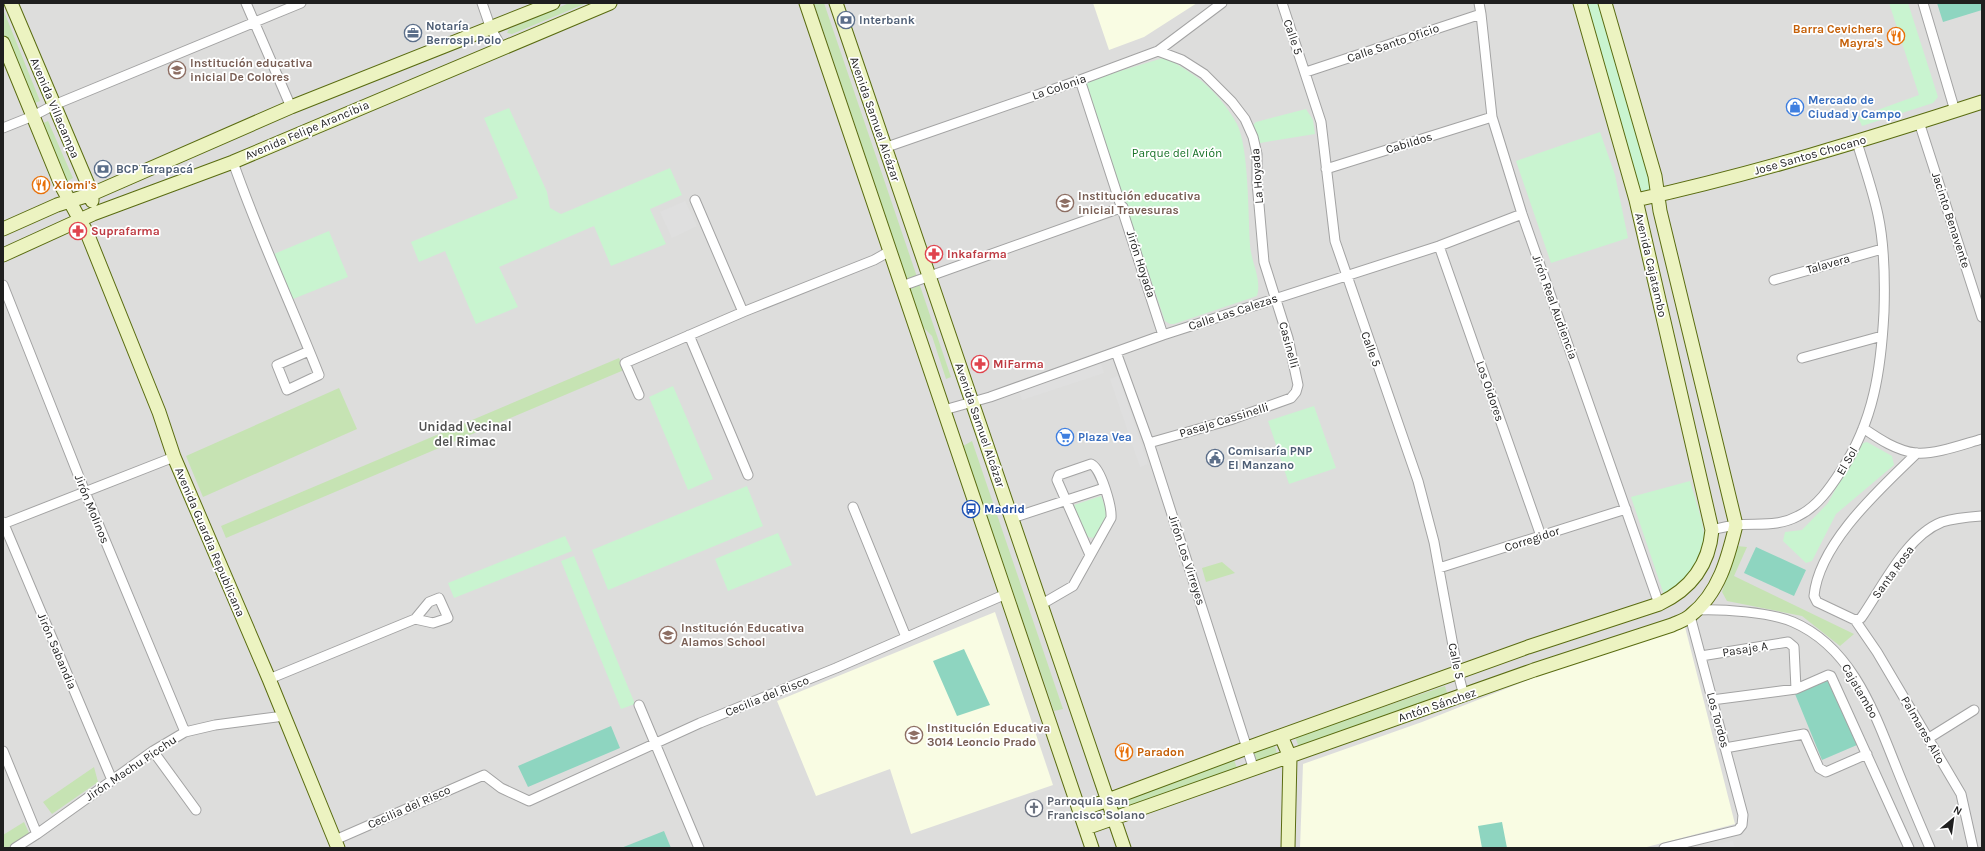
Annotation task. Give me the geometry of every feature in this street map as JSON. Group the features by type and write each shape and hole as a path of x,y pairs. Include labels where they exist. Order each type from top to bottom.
{"street":[{"name":"Avenida Villacampa","path":"11,3 92,194 93,214"},
{"path":"246,3 291,107"},
{"path":"3,128 54,105 300,3"},
{"path":"482,3 491,29 502,48"},
{"path":"3,229 68,201 92,194 291,107 491,29 553,3"},
{"name":"Avenida Felipe Arancibia","path":"3,255 93,214 233,162 610,3"},
{"path":"806,3 1006,594 1081,810 1092,848"},
{"name":"Avenida Samuel Alcázar","path":"836,3 884,148 1042,604 1124,848"},
{"name":"La Colonia","path":"884,148 1080,80 1158,51 1222,3"},
{"name":"Calle 5","path":"1282,3 1306,72 1321,122 1335,241 1345,276 1418,481 1438,568 1458,673 1464,696"},
{"name":"Jirón Real Audiencia","path":"1479,3 1492,117 1522,214 1660,604"},
{"name":"Avenida Cajatambo","path":"1580,3 1636,200 1712,530"},
{"name":"Avenida Cajatambo","path":"1605,3 1655,176 1659,195 1660,211 1736,525"},
{"path":"1922,3 1955,111"},
{"name":"Calle Santo Oficio","path":"1306,72 1481,14"},
{"name":"Avenida Villacampa","path":"3,43 68,201 79,220"},
{"name":"La Hoyada","path":"1158,51 1182,60 1204,74 1232,102 1245,119 1257,154 1256,182 1264,262 1276,298"},
{"name":"Jirón Hoyada","path":"1080,80 1123,208 1163,335"},
{"name":"Jose Santos Chocano","path":"1636,200 1771,167 1857,142 1982,102"},
{"name":"Cabildos","path":"1326,169 1492,117"},
{"name":"Jacinto Benavente","path":"1919,122 1982,317"},
{"name":"El Sol","path":"1712,530 1736,525 1773,524 1798,517 1809,510 1838,475 1855,447 1873,403 1879,376 1885,281 1878,215 1857,142"},
{"path":"233,162 319,375 287,390 277,365 309,351"},
{"path":"695,200 743,312"},
{"path":"902,286 1123,208"},
{"path":"87,233 93,214"},
{"name":"Calle Las Calezas","path":"944,410 972,402 1163,335 1439,246 1522,214"},
{"name":"Avenida Guardia Republicana","path":"79,220 87,233 159,412 174,457 269,679 336,844"},
{"name":"Los Oidores","path":"1439,246 1541,536"},
{"name":"Talavera","path":"1774,280 1882,249"},
{"path":"639,395 625,363 743,312 874,260 890,251"},
{"name":"Jirón Molinos","path":"3,285 85,492 185,732"},
{"name":"Casinelli","path":"1276,298 1298,377 1296,392"},
{"path":"689,335 748,475"},
{"path":"1802,358 1882,336"},
{"path":"1672,356 1693,351"},
{"name":"Jirón Los Virreyes","path":"1116,352 1150,443 1254,770"},
{"name":"Pasaje Cassinelli","path":"1150,443 1230,420 1291,398 1296,392"},
{"path":"1863,428 1889,444 1916,453 1933,452 1981,438"},
{"path":"1854,620 1817,602 1814,596 1820,575 1840,536 1856,516 1916,453"},
{"path":"3,524 174,457"},
{"path":"1042,604 1073,586 1111,518 1110,505 1104,488 1096,468 1091,464 1058,477 1090,555"},
{"path":"1012,518 1104,488"},
{"path":"853,507 906,636"},
{"name":"Corregidor","path":"1438,568 1626,509"},
{"name":"Santa Rosa","path":"1854,620 1861,618 1899,560 1925,532 1941,523 1951,520 1982,516"},
{"name":"Jirón Sabandia","path":"3,524 112,780"},
{"name":"Antón Sánchez","path":"1086,828 1542,668 1672,625 1694,613 1709,597 1729,556 1736,525"},
{"name":"Antón Sánchez","path":"1081,810 1247,748 1580,630 1660,604 1675,596 1696,576 1711,547 1712,530"},
{"name":"Cecilia del Risco","path":"336,844 484,775 500,788 528,801 707,720 836,668 906,636 1006,594"},
{"name":"Cajatambo","path":"1694,613 1723,609 1792,621 1820,638 1832,648 1846,664 1877,718 1930,848"},
{"name":"Los Tordos","path":"1664,848 1738,830 1742,825 1743,815 1712,700 1694,613"},
{"path":"269,679 415,619"},
{"name":"Palmares Alto","path":"1854,620 1877,652 1961,794 1973,848"},
{"name":"Pasaje A","path":"1702,656 1788,642 1794,647 1796,689"},
{"path":"1712,700 1796,689 1828,675 1831,676 1910,848"},
{"path":"639,706 698,848"},
{"path":"1929,738 1974,710"},
{"name":"Jirón Machu Picchu","path":"15,848 153,751 185,732 215,725 284,716"},
{"path":"1724,748 1804,734 1819,768 1826,772 1867,754"},
{"path":"1281,736 1290,757 1288,848"},
{"path":"3,751 37,834"},
{"path":"153,751 196,810"}],"shaded area":[{"path":"3,3 1982,3 1982,848 3,848"},
{"path":"1093,3 1197,3 1144,37 1109,50"},
{"path":"685,201 697,226 672,238 660,212"},
{"path":"1101,364 1104,373 1022,400 1019,391"},
{"path":"1118,376 1148,464 1140,467 1110,379"},
{"path":"1090,472 1093,473 1097,485 1068,496 1063,483 1066,480"},
{"name":"Institución Educativa 3014 Leoncio Prado","path":"995,612 1053,785 911,834 890,769 816,796 777,701"},
{"path":"1685,627 1735,824 1643,848 1300,848 1303,764 1422,722 1558,668"},
{"path":"1733,841 1735,848 1701,848"}],"green space":[{"path":"569,3 587,3 512,34 507,33 509,29"},
{"path":"814,3 824,3 951,377 946,379 932,336 923,327"},
{"path":"1586,3 1600,3 1650,177 1650,189 1646,192 1642,191 1638,186"},
{"path":"1889,3 1908,3 1938,97 1933,103 1862,126 1858,117 1919,95"},
{"path":"1937,3 1982,3 1982,10 1943,22"},
{"path":"3,9 40,101 32,104 3,33"},
{"name":"Parque del Avión","path":"1163,58 1184,68 1207,86 1224,104 1237,124 1244,149 1250,245 1258,283 1257,296 1174,324 1170,324 1165,321 1085,89 1087,81"},
{"path":"509,108 547,192 550,208 561,214 670,168 682,195 650,209 666,244 611,266 594,226 499,267 518,307 476,324 445,251 419,262 411,242 518,198 484,118"},
{"path":"1306,109 1313,120 1315,134 1260,143 1253,125 1256,122"},
{"path":"48,121 73,178 66,182 41,124"},
{"path":"1600,132 1615,175 1628,238 1551,263 1516,161"},
{"path":"329,231 348,277 293,299 274,254"},
{"path":"619,358 624,370 226,538 221,526"},
{"path":"673,386 713,479 688,490 649,397"},
{"path":"339,388 357,429 203,497 186,456"},
{"path":"1314,406 1336,468 1289,484 1268,421"},
{"path":"972,441 1063,709 1054,711 963,446"},
{"path":"1867,442 1892,456 1894,465 1836,514 1812,561 1806,563 1783,541 1785,532 1802,530 1828,503 1860,444"},
{"path":"1690,481 1704,535 1701,554 1686,578 1664,595 1631,497"},
{"path":"747,486 763,526 608,590 592,550"},
{"path":"1101,496 1108,514 1095,538 1087,537 1084,534 1074,505"},
{"path":"778,533 792,565 728,591 715,559"},
{"path":"565,536 572,551 454,598 448,583"},
{"path":"1737,546 1747,547 1734,576 1854,634 1840,646 1802,616 1727,601 1722,592"},
{"path":"1756,547 1806,570 1794,596 1744,573"},
{"path":"574,556 635,704 621,709 561,561"},
{"path":"1222,562 1235,573 1206,582 1202,568"},
{"path":"964,649 990,705 957,716 933,661"},
{"path":"1829,680 1857,745 1822,760 1795,694"},
{"path":"1445,686 1448,696 1299,747 1295,737"},
{"path":"611,726 620,748 528,787 518,766"},
{"path":"1275,746 1278,758 1257,764 1253,752"},
{"path":"1234,760 1237,768 1117,810 1114,801"},
{"path":"94,767 98,782 52,814 43,802"},
{"path":"24,822 30,835 7,848 3,848 3,835"},
{"path":"1502,822 1507,848 1482,848 1478,826"},
{"path":"664,831 671,848 621,848"}],"place":[{"name":"Interbank","path":"846,20"},
{"name":"Notaría Berrospi Polo","path":"413,33"},
{"name":"Barra Cevichera Mayra's","path":"1896,36"},
{"name":"Institución educativa inicial De Colores","path":"177,70"},
{"name":"Mercado de Ciudad y Campo","path":"1795,107"},
{"name":"BCP Tarapacá","path":"103,169"},
{"name":"Xiomi's","path":"41,185"},
{"name":"Institución educativa inicial Travesuras","path":"1065,203"},
{"name":"Suprafarma","path":"78,231"},
{"name":"Inkafarma","path":"934,254"},
{"name":"MiFarma","path":"980,364"},
{"name":"Plaza Vea","path":"1065,437"},
{"name":"Comisaría PNP El Manzano","path":"1215,458"},
{"name":"Madrid","path":"971,509"},
{"name":"Institución Educativa Alamos School","path":"668,635"},
{"name":"Institución Educativa 3014 Leoncio Prado","path":"914,735"},
{"name":"Paradon","path":"1124,752"},
{"name":"Parroquia San Francisco Solano","path":"1034,808"}],"district":[{"name":"Unidad Vecinal del Rimac","path":"465,434"}]}
